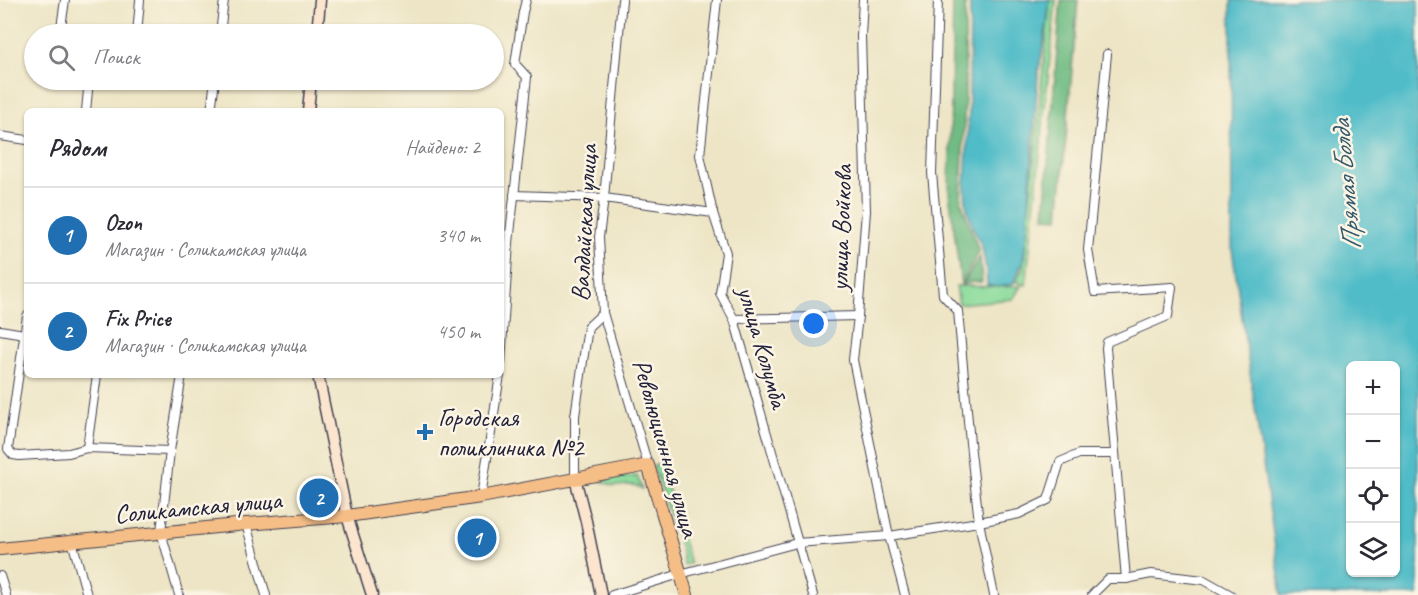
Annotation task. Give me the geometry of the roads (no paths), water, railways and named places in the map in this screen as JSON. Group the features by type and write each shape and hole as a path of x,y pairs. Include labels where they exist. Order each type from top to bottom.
{"main road":[{"name":"Соликамская улица","path":"0,549 346,516 482,497 648,465"},
{"name":"Революционная улица","path":"648,465 687,595"}],"street":[{"path":"61,24 65,0"},
{"path":"138,24 140,0"},
{"path":"221,24 224,0"},
{"path":"317,24 320,0"},
{"path":"504,317 509,243 527,77 515,64 526,0"},
{"name":"Валдайская улица","path":"576,478 575,416 588,327 603,313 599,237 622,0"},
{"name":"улица Колумба","path":"717,0 700,155 713,213 726,253 720,293 734,319 813,595"},
{"name":"улица Войкова","path":"863,0 861,36 866,211 858,316 852,360 905,595"},
{"path":"938,0 932,173 942,296 958,311 979,522 994,595"},
{"path":"1107,54 1088,250 1095,292 1173,287 1168,316 1107,342 1106,348 1126,579"},
{"path":"86,108 87,90"},
{"path":"211,108 214,90"},
{"path":"308,108 311,90"},
{"path":"0,136 24,140"},
{"path":"514,195 604,198 713,213"},
{"name":"Революционная улица","path":"603,313 648,465"},
{"path":"734,319 858,316"},
{"path":"0,330 24,334 8,449 13,455 69,453 87,448 170,451"},
{"path":"87,448 97,378"},
{"path":"179,595 161,532 182,378"},
{"path":"319,378 346,516 372,595"},
{"path":"482,497 500,378"},
{"path":"612,595 680,574 797,543 890,536 1019,514 1048,500 1060,462 1079,454 1114,454"},
{"path":"576,478 602,595"},
{"path":"246,524 266,595"},
{"path":"72,541 87,595"},
{"path":"1092,595 1108,579 1126,579 1150,574 1204,580 1228,594"},
{"path":"0,576 6,595"}],"water":[{"path":"970,0 1050,0 1038,75 1023,261 1013,284 998,287 987,285 982,247 966,205"},
{"name":"Прямая Болда","path":"1231,0 1418,0 1418,595 1282,595 1232,249"}],"place":[{"name":"Городская поликлиника №2","path":"425,432"},
{"name":"Fix Price","path":"319,498"},
{"name":"Ozon","path":"477,538"}]}
